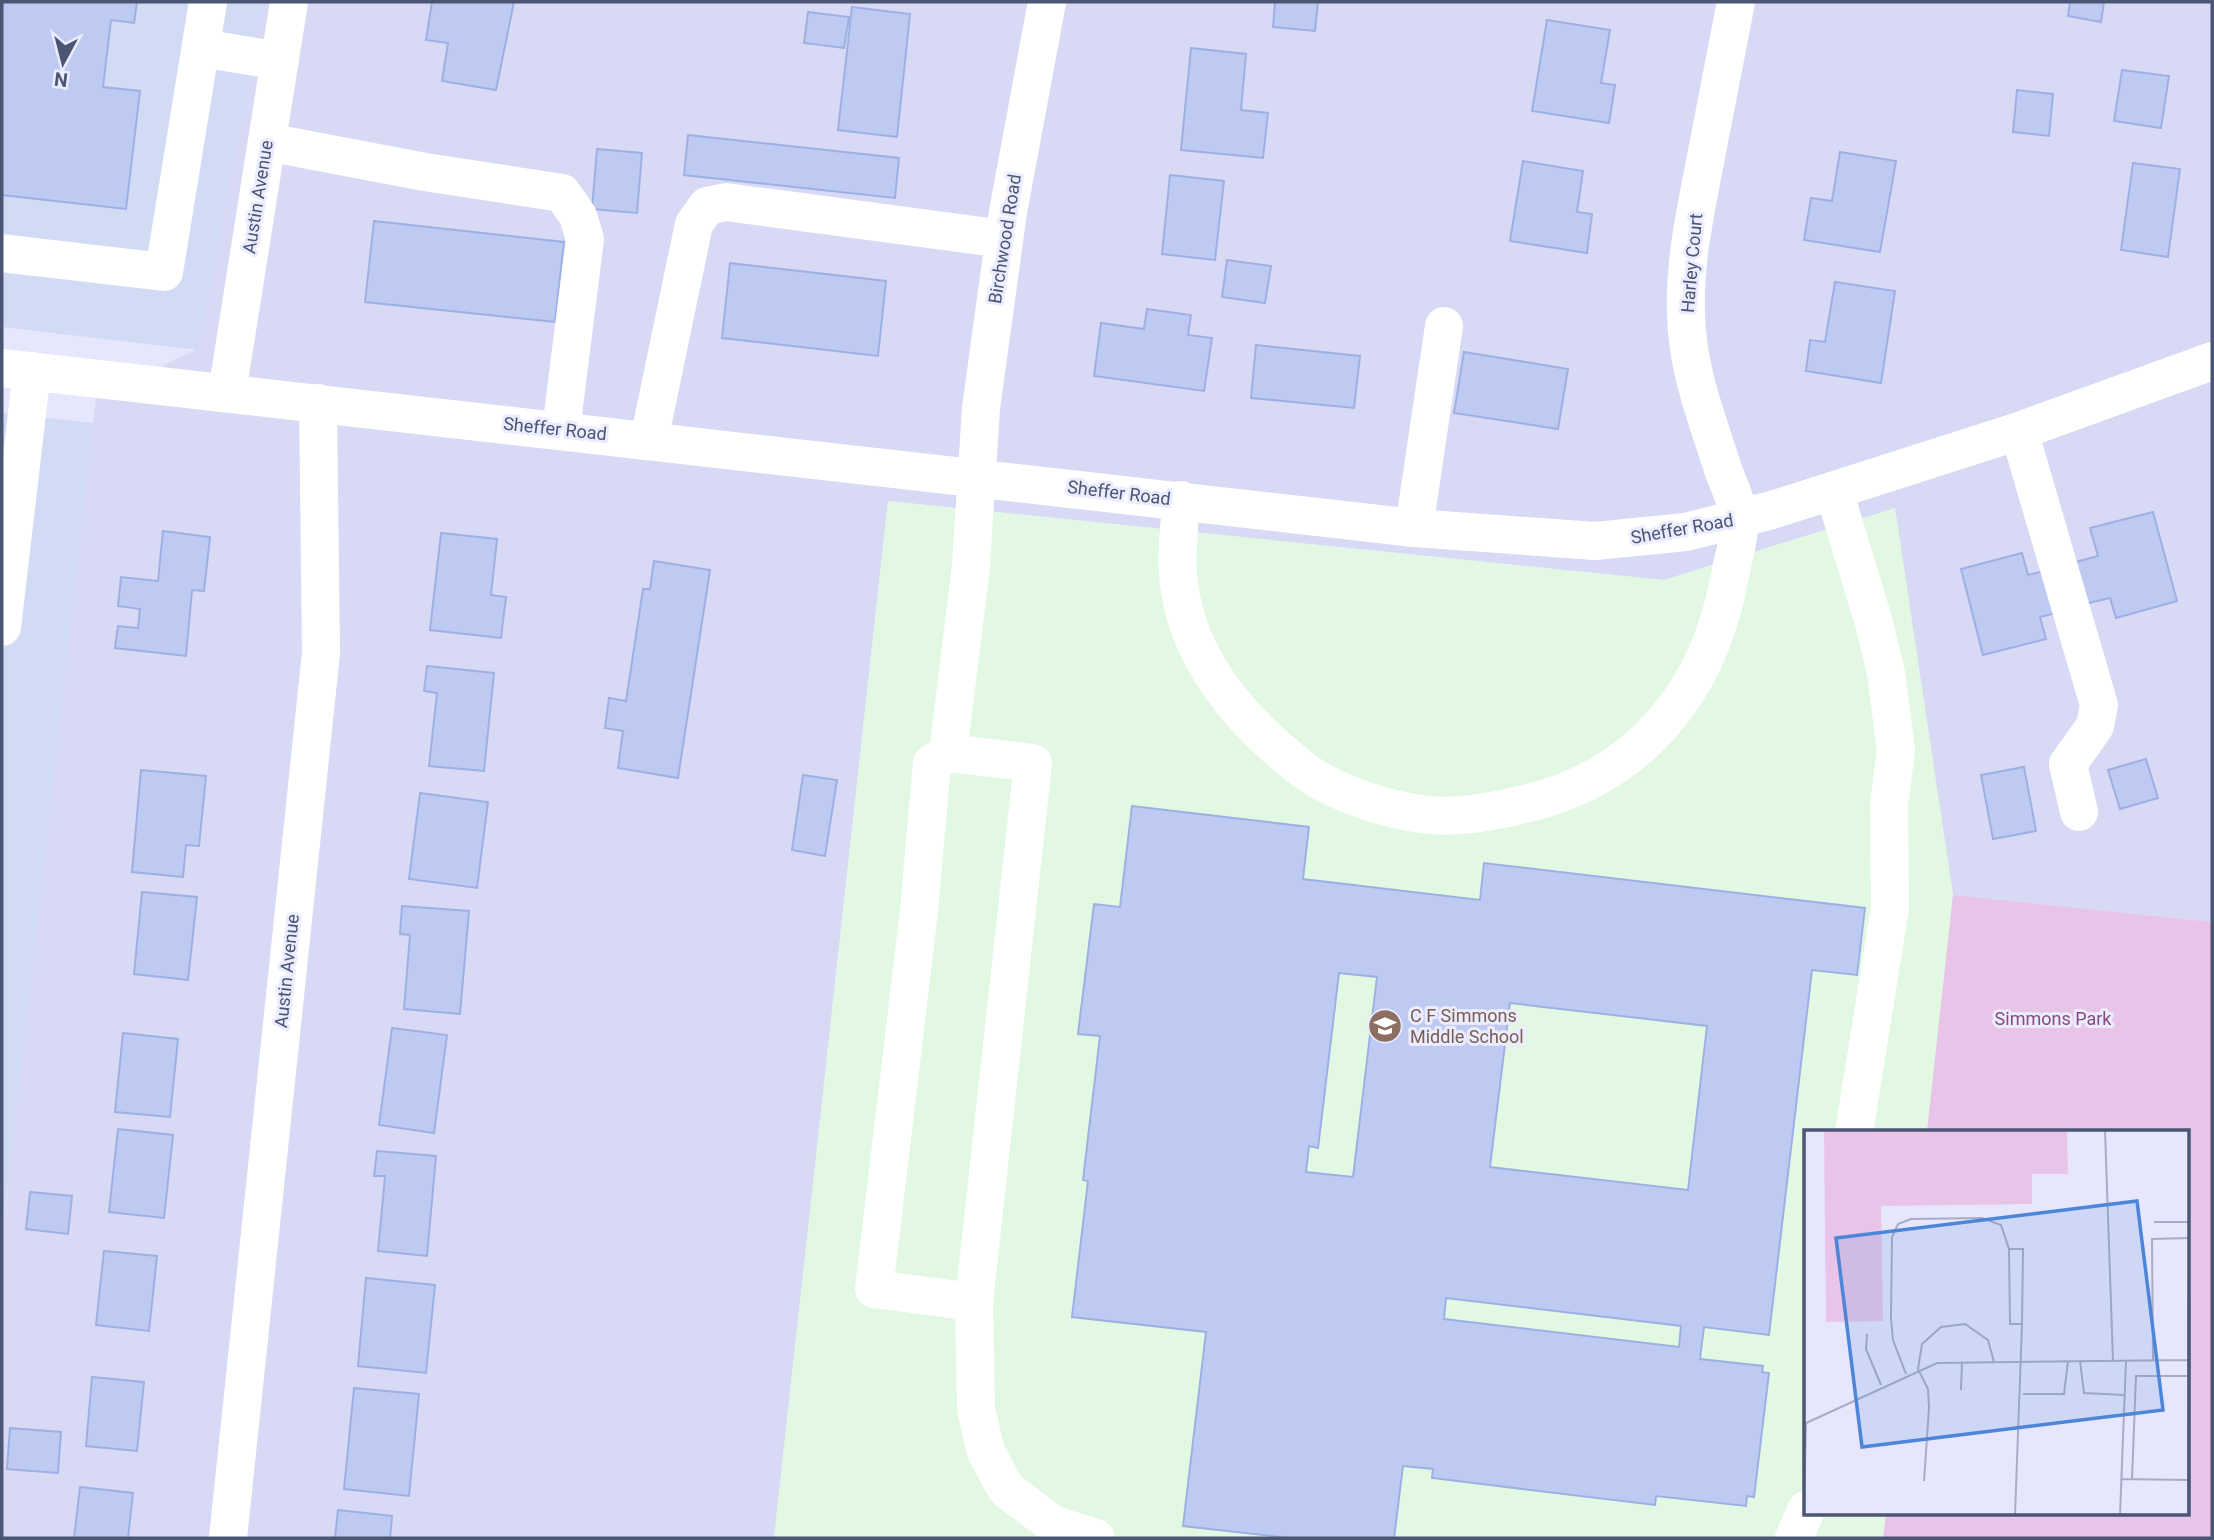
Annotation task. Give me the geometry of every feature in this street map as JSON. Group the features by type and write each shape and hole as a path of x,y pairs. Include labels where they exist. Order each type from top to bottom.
{"street":[{"path":"2,253 164,272 208,2"},
{"name":"Austin Avenue","path":"227,393 289,2"},
{"name":"Birchwood Road","path":"948,753 971,566 981,408 1004,239 1047,2"},
{"name":"Harley Court","path":"1736,2 1693,224 1685,308 1689,362 1740,519"},
{"path":"201,48 280,61"},
{"path":"267,142 425,172 562,193 578,216 585,239 561,430"},
{"path":"649,440 694,224 707,206 726,202 1004,239"},
{"path":"1415,528 1444,326"},
{"name":"Sheffer Road","path":"17,370 1415,528 1595,541 1686,532 1740,519 2019,431 2212,361"},
{"path":"2,627 17,370"},
{"name":"Austin Avenue","path":"228,1538 321,653 318,403"},
{"path":"2019,431 2099,705 2095,726 2068,764 2079,812"},
{"path":"1834,491 1855,550 1886,673 1896,750 1889,804 1890,908 1854,1130"},
{"path":"1181,500 1178,574 1186,619 1205,662 1232,703 1273,746 1313,777 1362,798 1422,814 1482,814 1537,802 1584,784 1626,756 1661,726 1688,692 1712,648 1725,605 1740,519"},
{"path":"974,1302 874,1289 919,911 932,763 948,753 1033,763 974,1302 976,1409 986,1452 1006,1489 1054,1525 1096,1538"},
{"path":"1794,1538 1804,1515"}],"shaded area":[{"path":"2,2 263,2 198,350 2,327"},
{"path":"257,2 2212,2 2212,922 1953,895 1895,508 1664,580 888,501 774,1538 2,1538 2,1236 96,397 198,349"},
{"path":"2,413 93,423 2,1236"},
{"name":"C F Simmons Middle School","path":"888,501 1664,580 1895,508 1953,895 1927,1130 1804,1130 1804,1516 1886,1516 1883,1538 774,1538"}],"green space":[{"name":"Simmons Park","path":"1953,895 2212,922 2212,1538 1883,1538 1886,1516 2190,1516 2190,1130 1927,1130"}],"building":[{"path":"2,2 137,2 134,23 111,20 103,87 140,91 126,209 2,195"},
{"path":"432,2 514,2 496,90 442,81 448,43 426,40"},
{"path":"1275,2 1318,2 1315,31 1273,27"},
{"path":"2070,2 2104,2 2101,22 2068,16"},
{"path":"852,7 910,14 897,137 838,130"},
{"path":"808,12 849,17 844,48 804,43"},
{"path":"1547,20 1610,30 1601,83 1615,85 1609,123 1532,111"},
{"path":"1191,48 1246,54 1241,110 1268,113 1263,158 1181,150"},
{"path":"2122,70 2169,76 2161,128 2114,121"},
{"path":"2017,90 2053,94 2049,136 2013,132"},
{"path":"688,135 899,158 895,198 684,175"},
{"path":"597,149 642,153 637,213 592,209"},
{"path":"1840,152 1896,161 1880,252 1804,240 1811,198 1832,201"},
{"path":"1523,161 1583,171 1577,212 1592,214 1587,253 1510,241"},
{"path":"2133,163 2180,169 2168,257 2121,250"},
{"path":"1170,175 1224,181 1215,260 1162,254"},
{"path":"374,221 564,242 555,322 365,302"},
{"path":"1227,260 1271,266 1265,303 1222,297"},
{"path":"730,263 886,281 878,356 722,338"},
{"path":"1835,282 1895,291 1881,383 1806,371 1810,340 1825,342"},
{"path":"1147,309 1191,315 1188,335 1212,338 1204,391 1094,376 1101,323 1144,329"},
{"path":"1256,345 1360,356 1354,408 1251,398"},
{"path":"1464,352 1568,369 1558,429 1454,413"},
{"path":"2153,512 2177,601 2116,618 2110,598 2084,604 2072,563 2098,556 2090,528"},
{"path":"163,531 210,537 204,591 192,590 186,656 115,648 118,626 138,628 140,609 118,606 121,577 158,581"},
{"path":"441,533 497,539 491,595 506,597 501,638 430,630"},
{"path":"2022,553 2028,575 2053,569 2064,611 2040,617 2046,639 1983,655 1961,569"},
{"path":"654,561 710,570 678,778 618,768 623,731 605,728 609,698 626,701 643,589 650,589"},
{"path":"427,666 494,673 484,771 429,766 437,693 424,691"},
{"path":"2146,759 2158,798 2120,809 2108,770"},
{"path":"2024,767 2036,831 1993,839 1981,775"},
{"path":"141,770 206,776 199,846 186,845 183,877 132,872"},
{"path":"803,775 837,780 825,856 792,850"},
{"path":"420,793 488,802 477,888 409,879"},
{"path":"1132,806 1309,827 1303,879 1480,900 1484,863 1865,908 1857,975 1812,970 1769,1335 1704,1327 1700,1359 1763,1366 1762,1372 1769,1373 1754,1497 1747,1496 1746,1506 1656,1496 1655,1505 1432,1478 1433,1469 1403,1466 1394,1538 1289,1538 1183,1526 1206,1332 1072,1317 1088,1181 1083,1180 1100,1036 1078,1034 1094,904 1120,907","holes":["1339,973 1377,977 1353,1177 1306,1172 1309,1146 1318,1148","1510,1003 1707,1026 1688,1190 1490,1167","1446,1298 1681,1326 1679,1347 1444,1319"]},
{"path":"142,892 197,897 188,980 134,974"},
{"path":"402,906 469,911 460,1014 404,1009 410,935 400,934"},
{"path":"392,1028 447,1035 434,1133 379,1125"},
{"path":"123,1033 178,1039 170,1117 115,1112"},
{"path":"118,1129 173,1135 164,1218 109,1212"},
{"path":"377,1151 436,1156 427,1256 378,1251 385,1176 374,1176"},
{"path":"30,1192 72,1196 68,1234 26,1229"},
{"path":"104,1251 157,1256 149,1331 96,1325"},
{"path":"366,1278 435,1285 426,1373 358,1366"},
{"path":"92,1377 144,1382 137,1451 86,1446"},
{"path":"354,1388 419,1394 409,1496 344,1489"},
{"path":"10,1428 61,1432 58,1473 7,1469"},
{"path":"80,1487 133,1493 128,1538 74,1538"},
{"path":"338,1510 392,1516 390,1538 335,1538"}],"place":[{"name":"C F Simmons Middle School","path":"1385,1026"}]}
